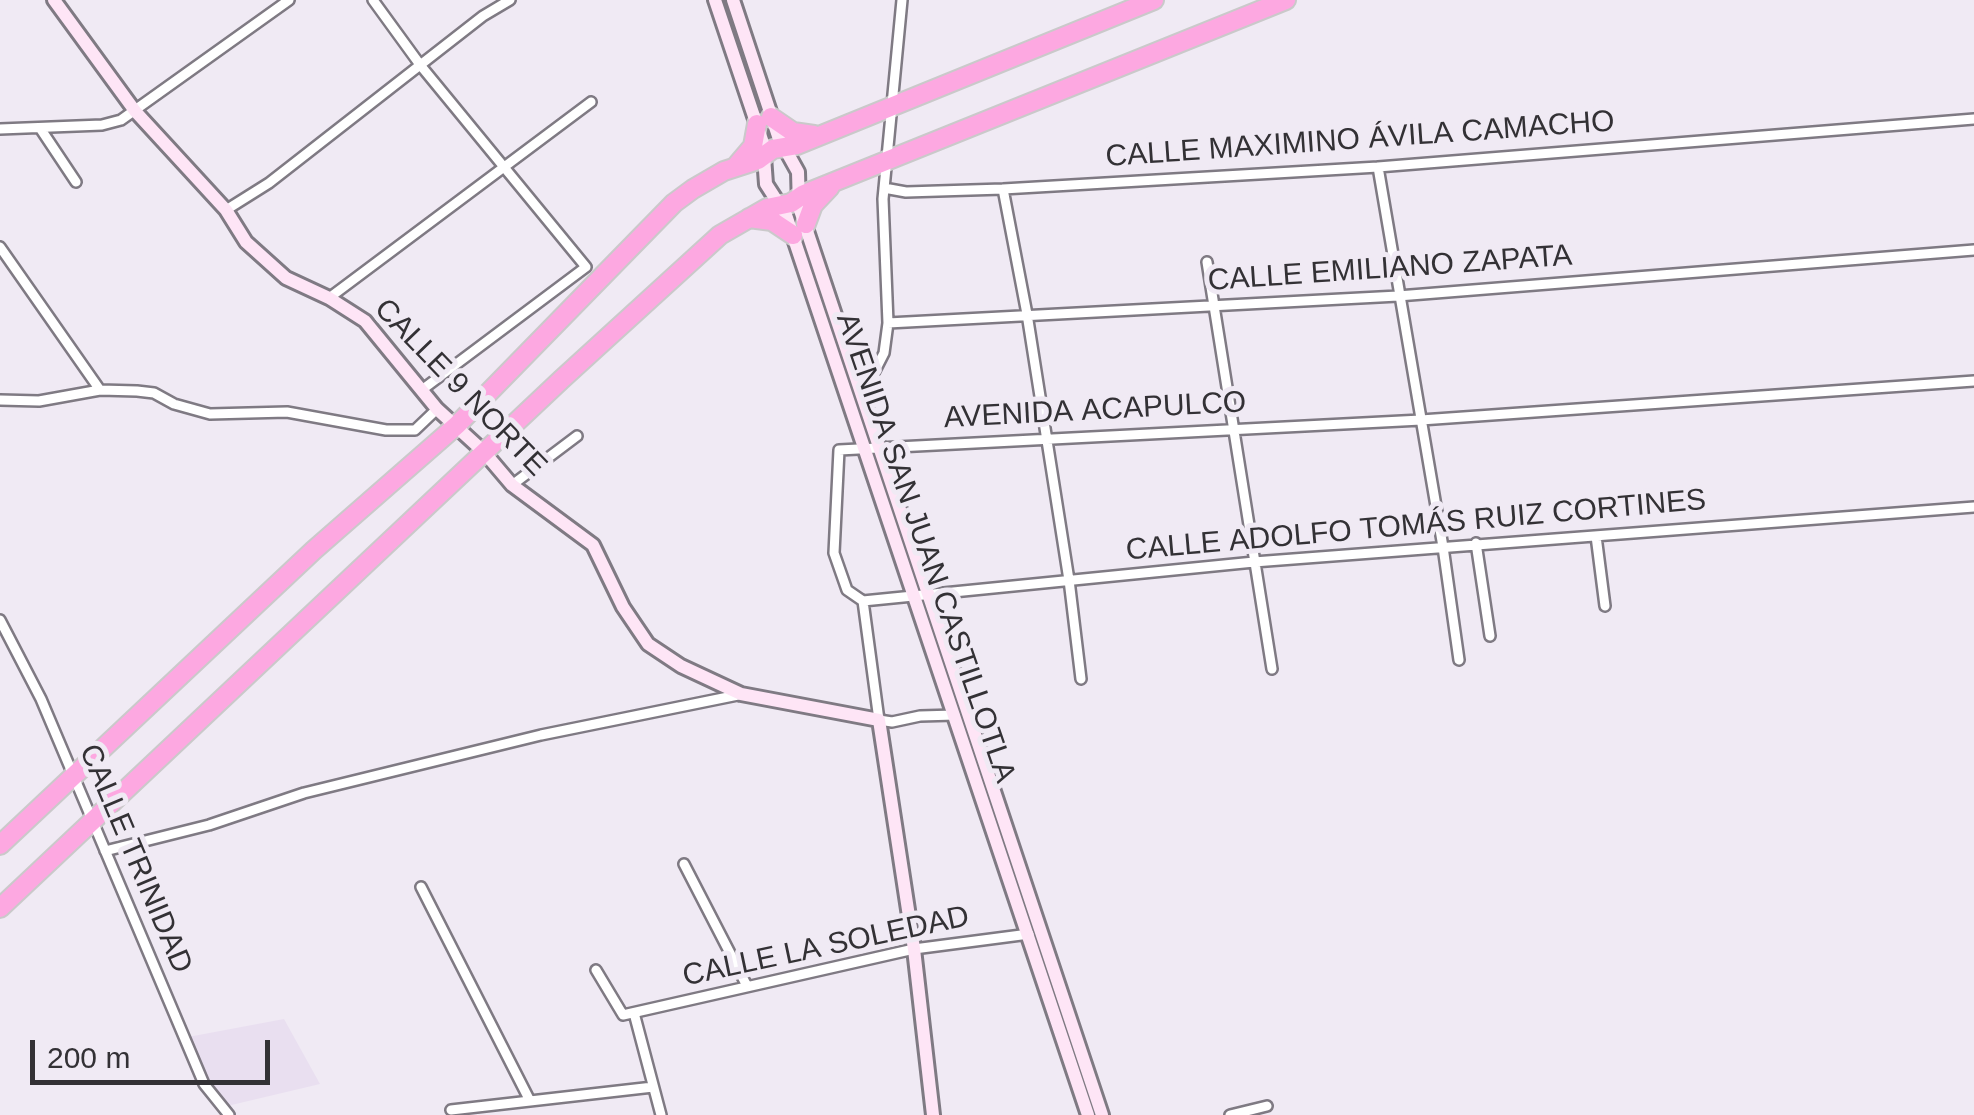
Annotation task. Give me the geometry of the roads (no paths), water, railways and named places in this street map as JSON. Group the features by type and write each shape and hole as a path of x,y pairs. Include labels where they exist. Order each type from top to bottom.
{"highway":[{"path":"0,845 289,573 457,425 692,189 774,149 820,135 1154,0"},
{"path":"0,908 697,254 749,218 1286,0"},
{"path":"736,166 753,146 764,120 793,132 820,135"},
{"path":"749,218 799,230 817,199 844,179"}],"main road":[{"name":"AVENIDA SAN JUAN CASTILLOTLA","path":"715,0 764,120 798,172 789,201"},
{"name":"AVENIDA SAN JUAN CASTILLOTLA","path":"733,0 764,120 766,184 789,201 1102,1115"},
{"name":"CALLE 9 NORTE","path":"57,1 135,111 226,210 246,242 286,278 365,320 437,409 484,452 512,485 593,545 623,607 648,644 681,666 741,694 879,720"},
{"name":"AVENIDA SAN JUAN CASTILLOTLA","path":"799,230 862,396 873,448"},
{"name":"AVENIDA SAN JUAN CASTILLOTLA","path":"921,593 955,714 1088,1115"},
{"path":"879,720 914,948 933,1115"}],"street":[{"path":"0,129 102,126 122,120 289,0"},
{"path":"373,0 421,66 586,267 423,389"},
{"path":"226,210 269,184 483,16 510,0"},
{"path":"862,396 884,353 888,323 884,188 902,0"},
{"path":"329,298 591,102"},
{"name":"CALLE MAXIMINO ÁVILA CAMACHO","path":"884,188 906,192 1002,189 1378,167 1974,119"},
{"path":"40,128 76,182"},
{"path":"1378,167 1444,547 1459,660"},
{"path":"1002,189 1070,580 1081,680"},
{"path":"0,247 100,390"},
{"name":"CALLE EMILIANO ZAPATA","path":"888,323 1398,296 1974,250"},
{"path":"1206,262 1272,669"},
{"name":"AVENIDA ACAPULCO","path":"873,448 1422,420 1974,380"},
{"path":"0,400 39,401 100,390 154,393 174,404 210,414 287,412 386,430 416,430 437,409"},
{"path":"512,485 577,436"},
{"path":"873,448 839,450 834,552 846,590 864,601 879,720 892,722 955,714"},
{"name":"CALLE ADOLFO TOMÁS RUIZ CORTINES","path":"864,601 1476,543 1974,507"},
{"path":"1596,536 1605,606"},
{"path":"1476,543 1490,636"},
{"name":"CALLE TRINIDAD","path":"0,620 40,700 204,1084 229,1115"},
{"path":"105,851 209,826 304,794 522,739 741,694"},
{"path":"684,864 747,986"},
{"path":"421,887 529,1099"},
{"name":"CALLE LA SOLEDAD","path":"634,1013 914,948 1028,934"},
{"path":"596,970 621,1014 634,1013 661,1115"},
{"path":"451,1110 653,1087"},
{"path":"1230,1115 1267,1106"}]}
